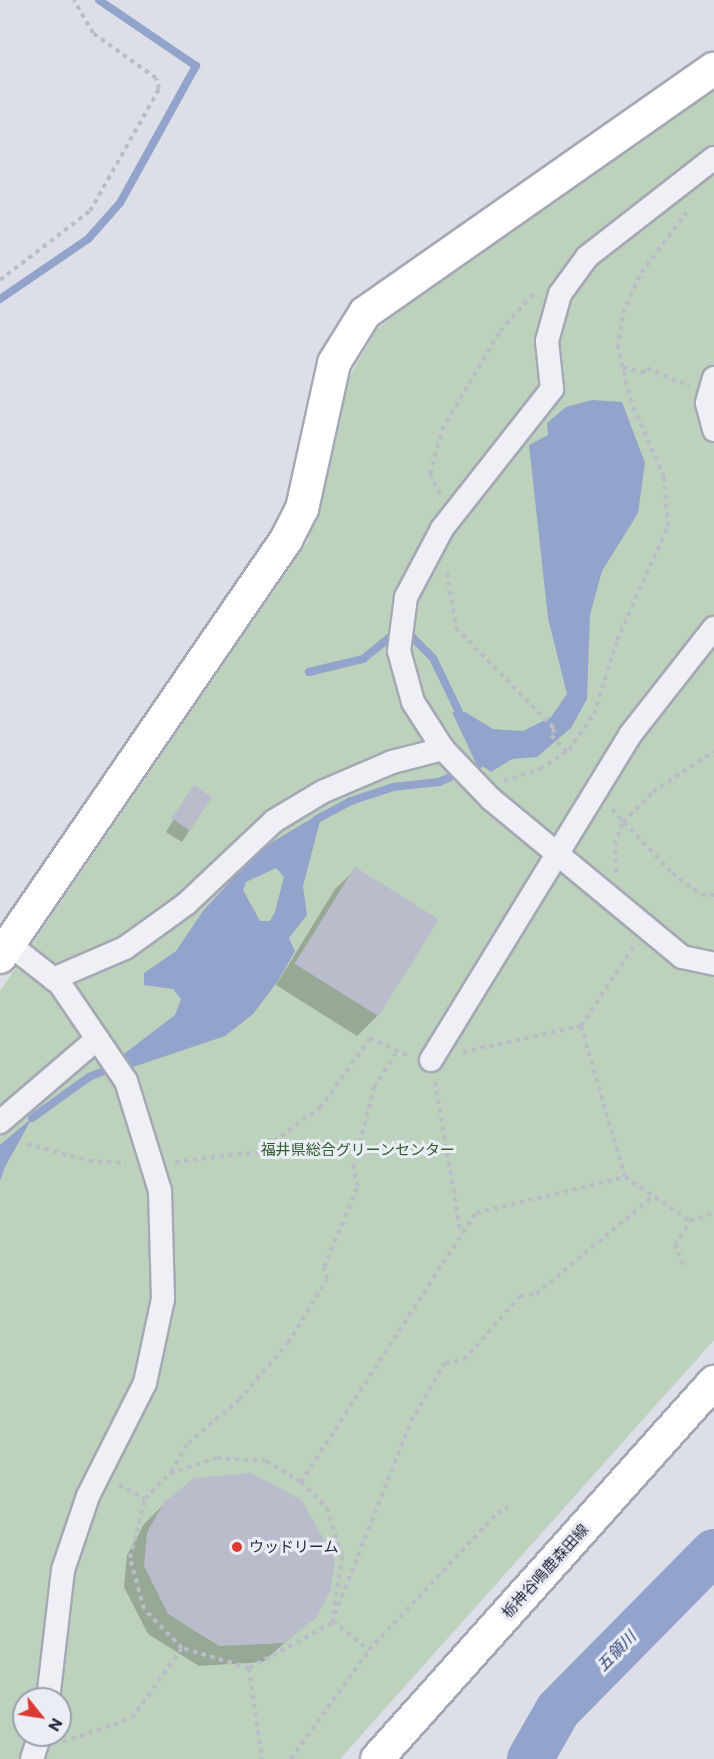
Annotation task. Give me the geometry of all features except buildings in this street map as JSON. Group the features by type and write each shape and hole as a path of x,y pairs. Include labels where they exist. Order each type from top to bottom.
{"street":[{"path":"49,1687 63,1570 88,1496 145,1383 163,1299 159,1191 126,1081 54,979 5,950 285,540 302,509 334,363 365,313 714,69"},
{"path":"714,158 587,257 560,294 548,341 552,389 448,522 406,597 399,651 413,702 443,749 480,787 555,856 682,957 714,964"},
{"path":"712,386 714,430"},
{"path":"431,1060 630,735 714,628"},
{"path":"54,979 125,948 186,904 274,821 322,792 392,762 443,749"},
{"path":"0,1122 97,1039"},
{"name":"栃神谷鳴鹿森田線","path":"377,1759 714,1382"}],"path":[{"path":"0,280 90,211 159,89 156,78 93,33 74,0"},
{"path":"480,787 540,769 567,752 594,714 617,640 668,526 664,477 622,366 618,348 623,313 641,273 673,226 698,202"},
{"path":"567,752 542,717 456,628 448,522 430,474 442,429 500,331 553,278 572,278"},
{"path":"622,366 642,373 646,368 712,386"},
{"path":"624,911 615,845 623,822 653,792 714,751"},
{"path":"595,792 672,873 701,895 714,895"},
{"path":"27,1144 88,1161 151,1165 260,1152 320,1108 370,1038 396,1053 431,1060 581,1026 646,928"},
{"path":"581,1026 625,1177 690,1221"},
{"path":"396,1053 374,1087 353,1169 358,1186 324,1267 327,1279 288,1342 238,1400 188,1443 171,1473 145,1499 130,1558 144,1609 182,1648 249,1668 332,1623 411,1420 445,1363 464,1360 520,1296 536,1294 653,1196"},
{"path":"431,1060 461,1235"},
{"path":"301,1482 476,1213 625,1177"},
{"path":"683,1265 675,1245 690,1221 714,1213"},
{"path":"171,1473 217,1458 266,1461 301,1482 327,1508 342,1556 332,1623"},
{"path":"291,1759 369,1650 508,1508"},
{"path":"332,1623 369,1650"},
{"path":"36,1748 132,1718 182,1648"},
{"path":"249,1668 262,1759"}],"green space":[{"name":"福井県総合グリーンセンター","path":"714,89 714,1340 340,1759 0,1759 0,991 308,541 350,376 377,329 449,271"}],"water":[{"path":"592,400 622,402 645,463 638,513 602,571 590,615 587,699 571,728 537,757 512,759 491,772 475,761 452,712 465,712 493,729 523,731 551,717 567,694 548,618 529,445 548,435 547,423 566,407"},
{"path":"314,817 320,821 303,886 307,915 289,938 295,951 278,981 253,1014 225,1036 127,1069 120,1057 175,1015 181,999 173,989 144,985 144,973 176,951 203,911 259,850","holes":["276,868 284,877 275,912 270,921 260,921 243,890 246,882"]},
{"path":"32,1118 5,1167 0,1181 0,1145"}],"waterway":[{"path":"0,299 88,239 120,203 196,66 99,0"},
{"path":"309,672 363,659 390,637 413,638 433,658 459,712"},
{"path":"317,819 351,801 393,787 439,782 480,764"},
{"path":"32,1118 89,1077 114,1067"},
{"name":"五領川","path":"530,1759 558,1710 714,1552"}],"place":[{"name":"ウッドリーム","path":"237,1547"}]}
